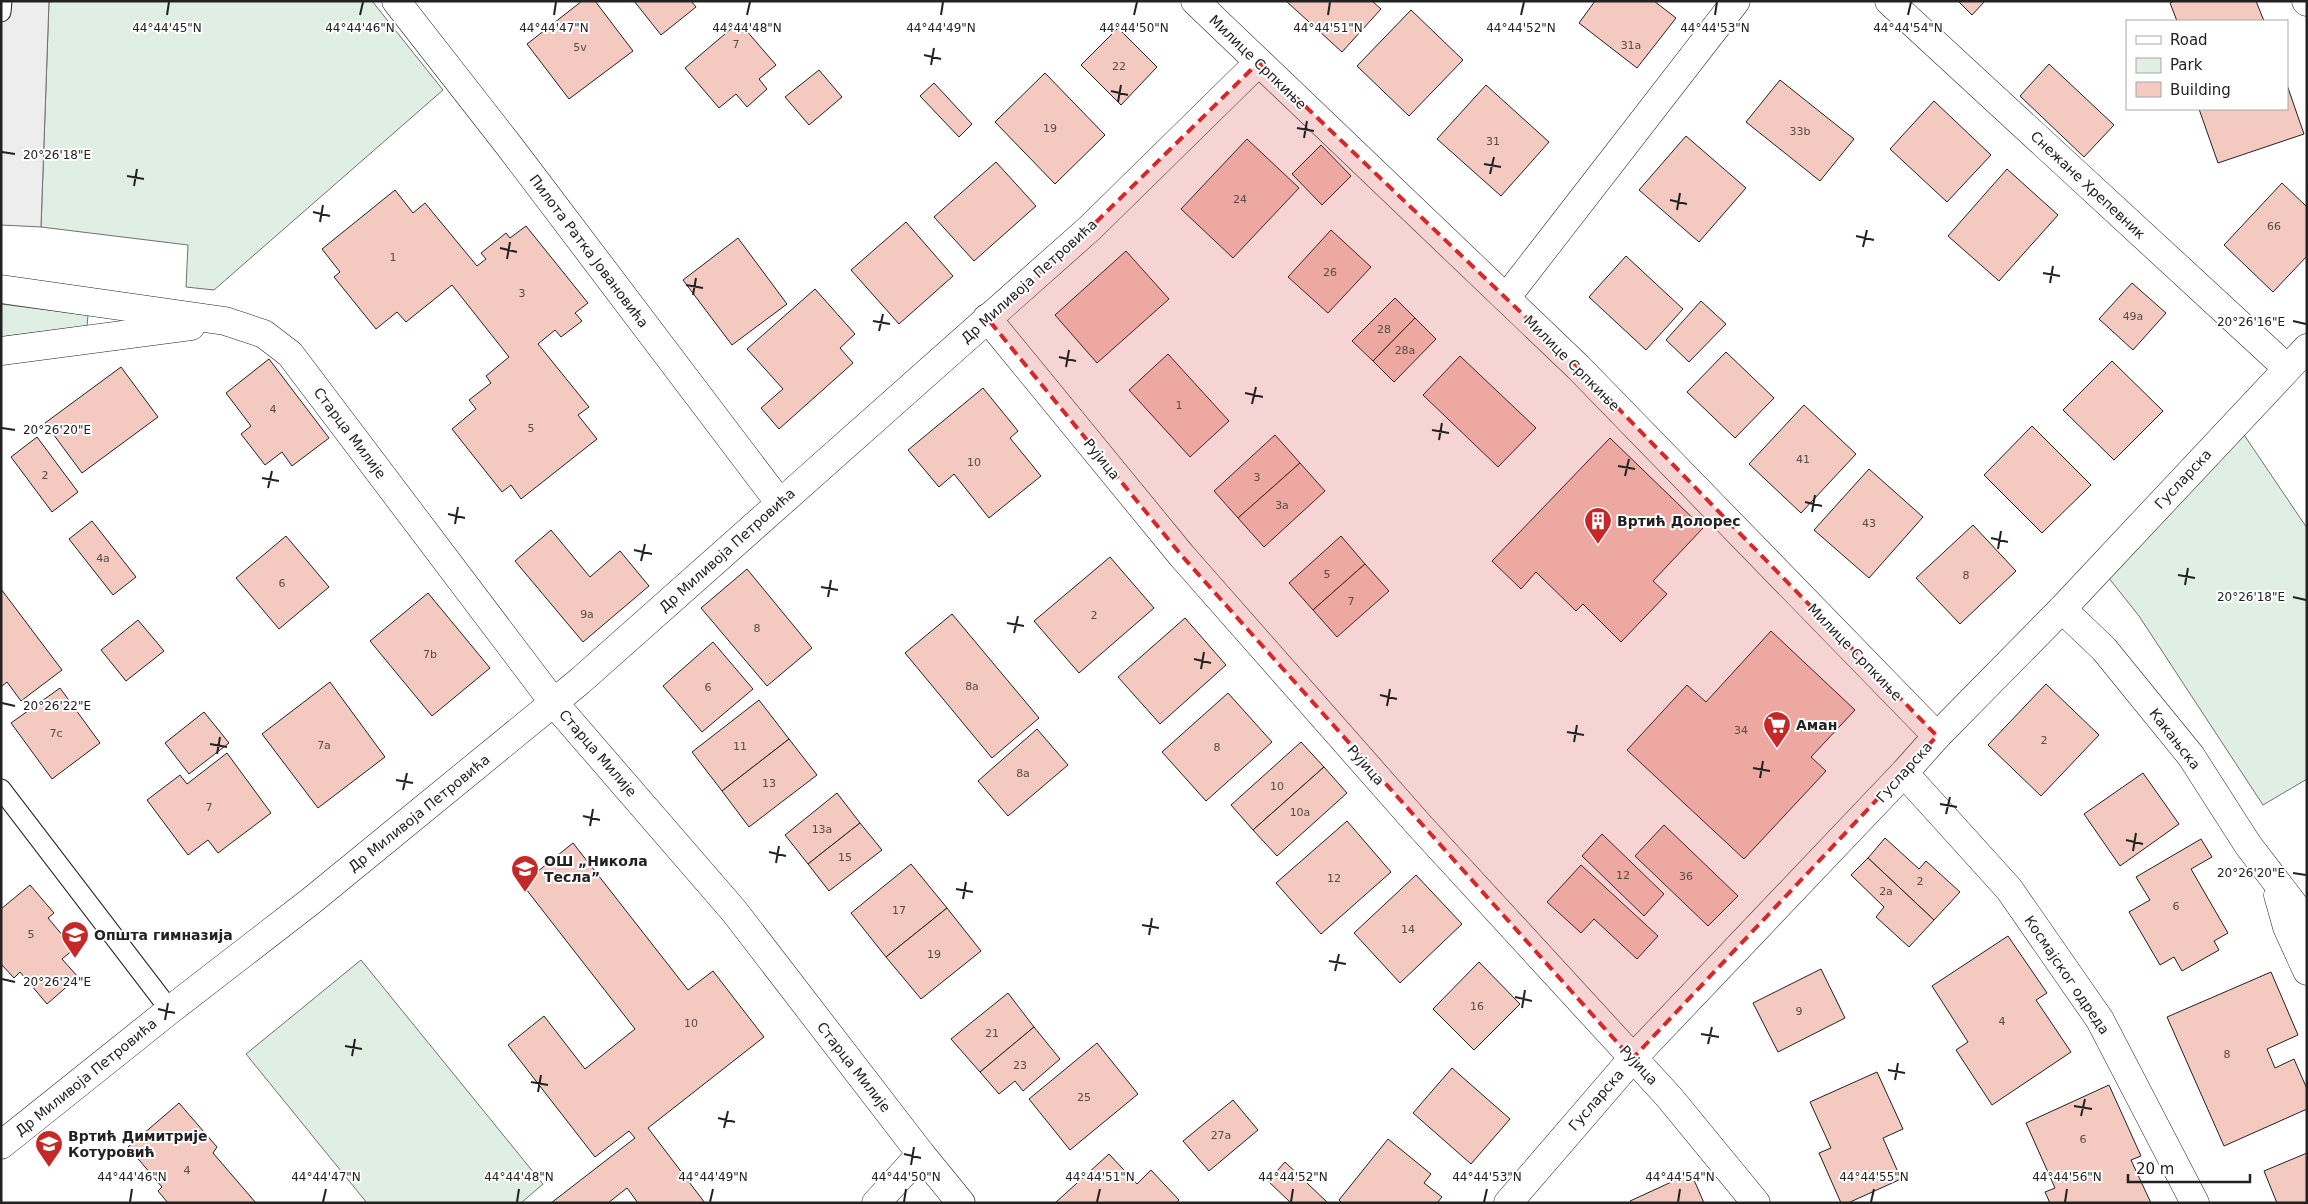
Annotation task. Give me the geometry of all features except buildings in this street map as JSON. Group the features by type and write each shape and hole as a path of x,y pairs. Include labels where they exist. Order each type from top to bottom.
{"street":[{"name":"Пилота Ратка Јовановића","path":"396,1 510,146 779,502"},
{"name":"Милице Српкиње","path":"1195,1 1578,367 1936,736"},
{"path":"1506,298 1736,1"},
{"name":"Снежане Хрепевник","path":"1889,1 2287,368"},
{"name":"Др Миливоја Петровића","path":"1,1145 170,1010 311,901 554,703 1090,228 1259,62"},
{"name":"Старца Милије","path":"1,289 225,322 264,334 290,354 554,703 734,911 921,1154 961,1203"},
{"name":"Рујица","path":"987,318 1182,556 1412,817 1700,1133 1756,1203"},
{"name":"Старца Милије","path":"1,352 225,322"},
{"name":"Гусларска","path":"1508,1203 1632,1059 1936,736 2062,609 2307,348"},
{"name":"Какањска","path":"2062,609 2104,649 2191,756 2248,845 2307,922"},
{"name":"Космајског одреда","path":"1904,772 2009,889 2100,1020 2194,1203"},
{"name":"Какањска","path":"2274,881 2287,927 2307,971"},
{"path":"876,1203 921,1154"}],"lane":[{"path":"1,12 2,1"},
{"name":"Др Миливоја Петровића","path":"1,789 170,1010"}],"highlighted area":[{"path":"1259,62 1578,367 1937,736 1632,1059 1182,556 987,318 1090,228"}],"green space":[{"path":"49,1 372,1 443,90 214,290 186,287 188,245 41,227"},
{"path":"1,304 88,315 87,326 1,337"},
{"path":"2236,423 2307,528 2307,779 2263,805 2139,616 2100,567"},
{"path":"361,960 543,1184 521,1203 367,1203 246,1054"}],"shaded area":[{"path":"1,1 49,1 41,227 1,225"}],"place":[{"name":"Вртић Долорес","path":"1598,545"},
{"name":"Аман","path":"1777,749"},
{"name":"ОШ „Никола Тесла”","path":"525,893"},
{"name":"Општа гимназија","path":"75,959"},
{"name":"Вртић Димитрије Котуровић","path":"49,1168"}]}
